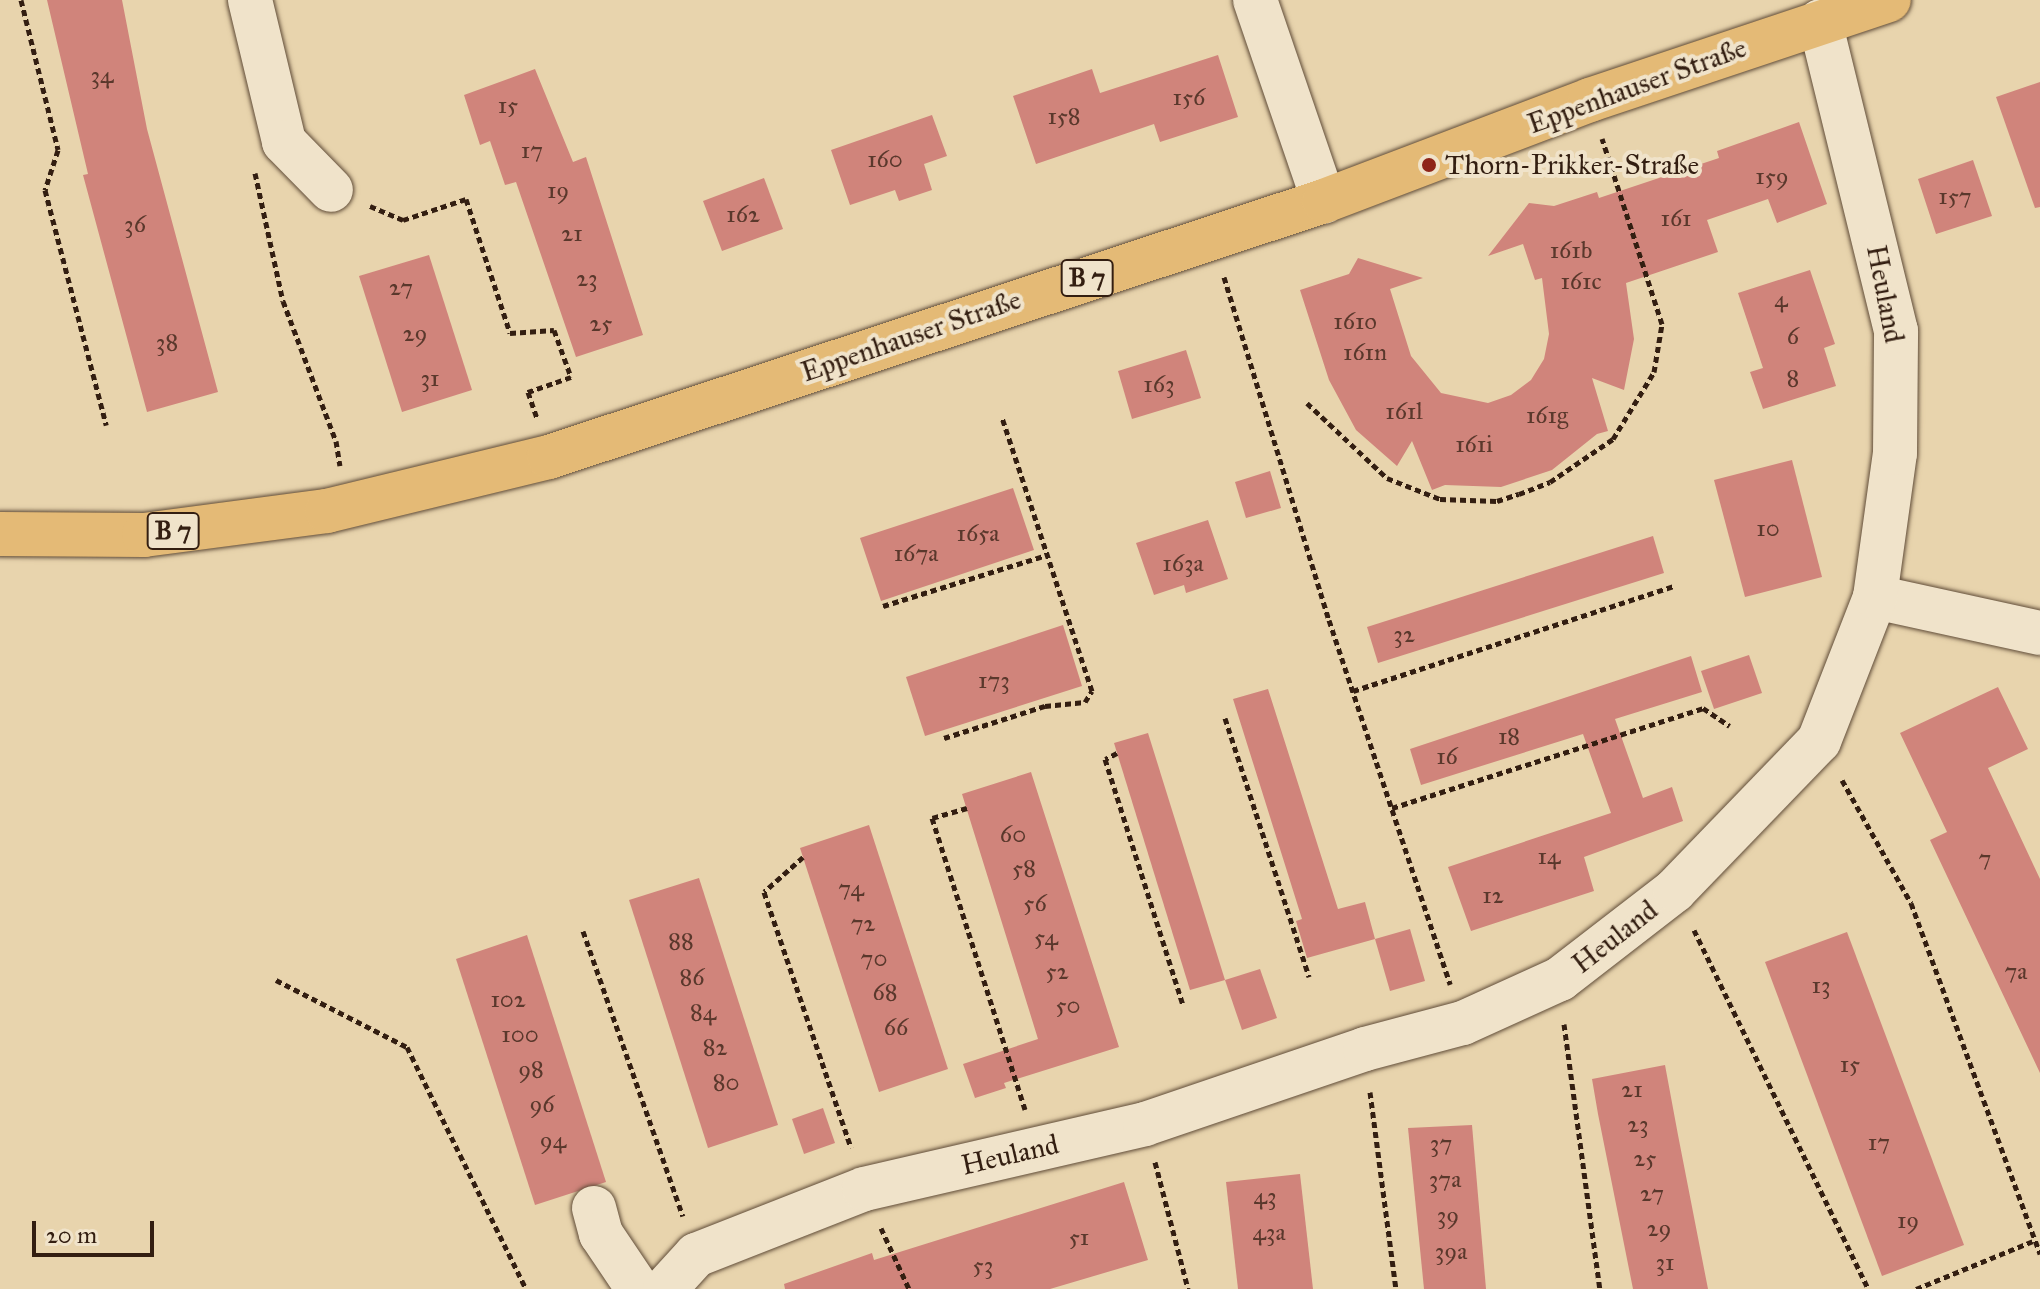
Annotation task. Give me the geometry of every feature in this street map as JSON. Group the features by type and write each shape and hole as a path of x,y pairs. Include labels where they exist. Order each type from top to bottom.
{"main road":[{"name":"Eppenhauser Straße","path":"0,534 144,535 345,507 549,457 1324,201 1833,12 1889,0"}],"street":[{"path":"250,0 284,142 331,190"},
{"path":"1255,0 1324,201"},
{"name":"Heuland","path":"669,1281 864,1189 1145,1124 1365,1049 1463,1023 1560,979 1675,890 1819,741 1875,597 1895,453 1896,331 1833,12"},
{"path":"1875,597 2040,633"},
{"path":"594,1208 601,1234 669,1281"}],"path":[{"path":"21,0 58,150 45,190 106,425"},
{"path":"1307,403 1387,478 1440,499 1497,501 1519,494 1550,482 1613,439 1654,372 1662,324 1590,100"},
{"path":"252,163 283,301 336,441 345,507"},
{"path":"331,190 403,220 466,199 510,333 554,330 571,377 528,392 549,457"},
{"path":"1212,238 1353,691 1463,1023"},
{"path":"944,738 1045,706 1085,702 1092,691 1002,417"},
{"path":"883,606 1047,555"},
{"path":"1353,691 1674,586"},
{"path":"1392,808 1703,708 1730,726"},
{"path":"1225,718 1309,977"},
{"path":"1819,741 1911,903 2040,1254"},
{"path":"1117,753 1105,759 1183,1005"},
{"path":"967,808 932,818 1038,1149"},
{"path":"803,857 764,892 864,1189 909,1289"},
{"path":"1675,890 1868,1289"},
{"path":"583,931 669,1281"},
{"path":"1560,979 1600,1289"},
{"path":"276,980 407,1047 526,1289"},
{"path":"1365,1049 1396,1289"},
{"path":"1145,1124 1188,1289"},
{"path":"1916,1289 2033,1241"}],"building":[{"path":"47,0 122,0 147,129 218,392 147,412 83,175 88,174"},
{"path":"1218,55 1238,117 1160,142 1154,124 1036,164 1013,96 1092,69 1100,93"},
{"path":"535,69 573,162 586,157 643,335 576,357 516,182 505,185 490,141 480,145 464,95"},
{"path":"2040,82 2040,207 2035,208 1996,97"},
{"path":"932,115 947,156 924,164 932,190 899,201 895,190 850,205 831,150"},
{"path":"1799,122 1827,204 1777,223 1768,199 1707,220 1718,252 1626,283 1634,339 1624,390 1592,378 1608,431 1597,434 1552,470 1501,487 1445,485 1432,490 1412,441 1397,466 1356,430 1329,380 1300,290 1349,274 1358,258 1423,278 1390,289 1411,356 1441,393 1488,403 1511,395 1531,380 1544,359 1549,334 1542,278 1535,280 1523,244 1488,256 1529,203 1554,206 1597,192 1599,198 1719,158 1717,151"},
{"path":"1973,160 1992,216 1936,234 1918,179"},
{"path":"764,178 783,229 722,251 703,201"},
{"path":"429,255 472,390 402,412 359,276"},
{"path":"1810,270 1835,344 1824,348 1836,386 1763,409 1750,372 1763,368 1738,293"},
{"path":"1186,350 1201,398 1132,419 1118,371"},
{"path":"1792,460 1822,577 1745,597 1714,480"},
{"path":"1270,471 1281,508 1246,518 1235,482"},
{"path":"1013,488 1034,550 881,601 860,538"},
{"path":"1208,520 1228,579 1186,593 1184,585 1154,595 1136,543"},
{"path":"1653,536 1664,573 1378,663 1367,627"},
{"path":"1063,625 1082,686 925,736 906,677"},
{"path":"1749,655 1762,693 1714,709 1701,671"},
{"path":"1691,656 1702,692 1615,719 1643,798 1672,787 1683,821 1584,857 1594,891 1471,931 1448,867 1611,813 1583,734 1421,785 1410,749"},
{"path":"1998,687 2028,749 1988,768 2040,879 2040,1073 1930,840 1947,832 1900,733"},
{"path":"1268,689 1338,909 1365,902 1375,939 1307,958 1296,921 1302,919 1233,699"},
{"path":"1148,733 1225,980 1190,990 1114,743"},
{"path":"1031,772 1119,1047 1004,1083 1006,1088 975,1098 963,1064 1038,1039 962,794"},
{"path":"869,825 948,1069 879,1092 800,848"},
{"path":"699,878 778,1125 708,1148 629,900"},
{"path":"1410,929 1425,981 1390,991 1375,939"},
{"path":"1847,932 1964,1245 1882,1276 1765,962"},
{"path":"527,935 606,1182 535,1205 456,959"},
{"path":"1260,969 1277,1018 1242,1030 1225,980"},
{"path":"1665,1065 1708,1289 1633,1289 1598,1114 1592,1079"},
{"path":"823,1108 835,1143 804,1154 792,1119"},
{"path":"1472,1125 1486,1289 1424,1289 1408,1128"},
{"path":"1300,1174 1313,1289 1238,1289 1226,1182"},
{"path":"1124,1182 1148,1260 1050,1289 785,1289 784,1284 872,1253 874,1260"}],"place":[{"name":"Thorn-Prikker-Straße","path":"1429,165"}]}
